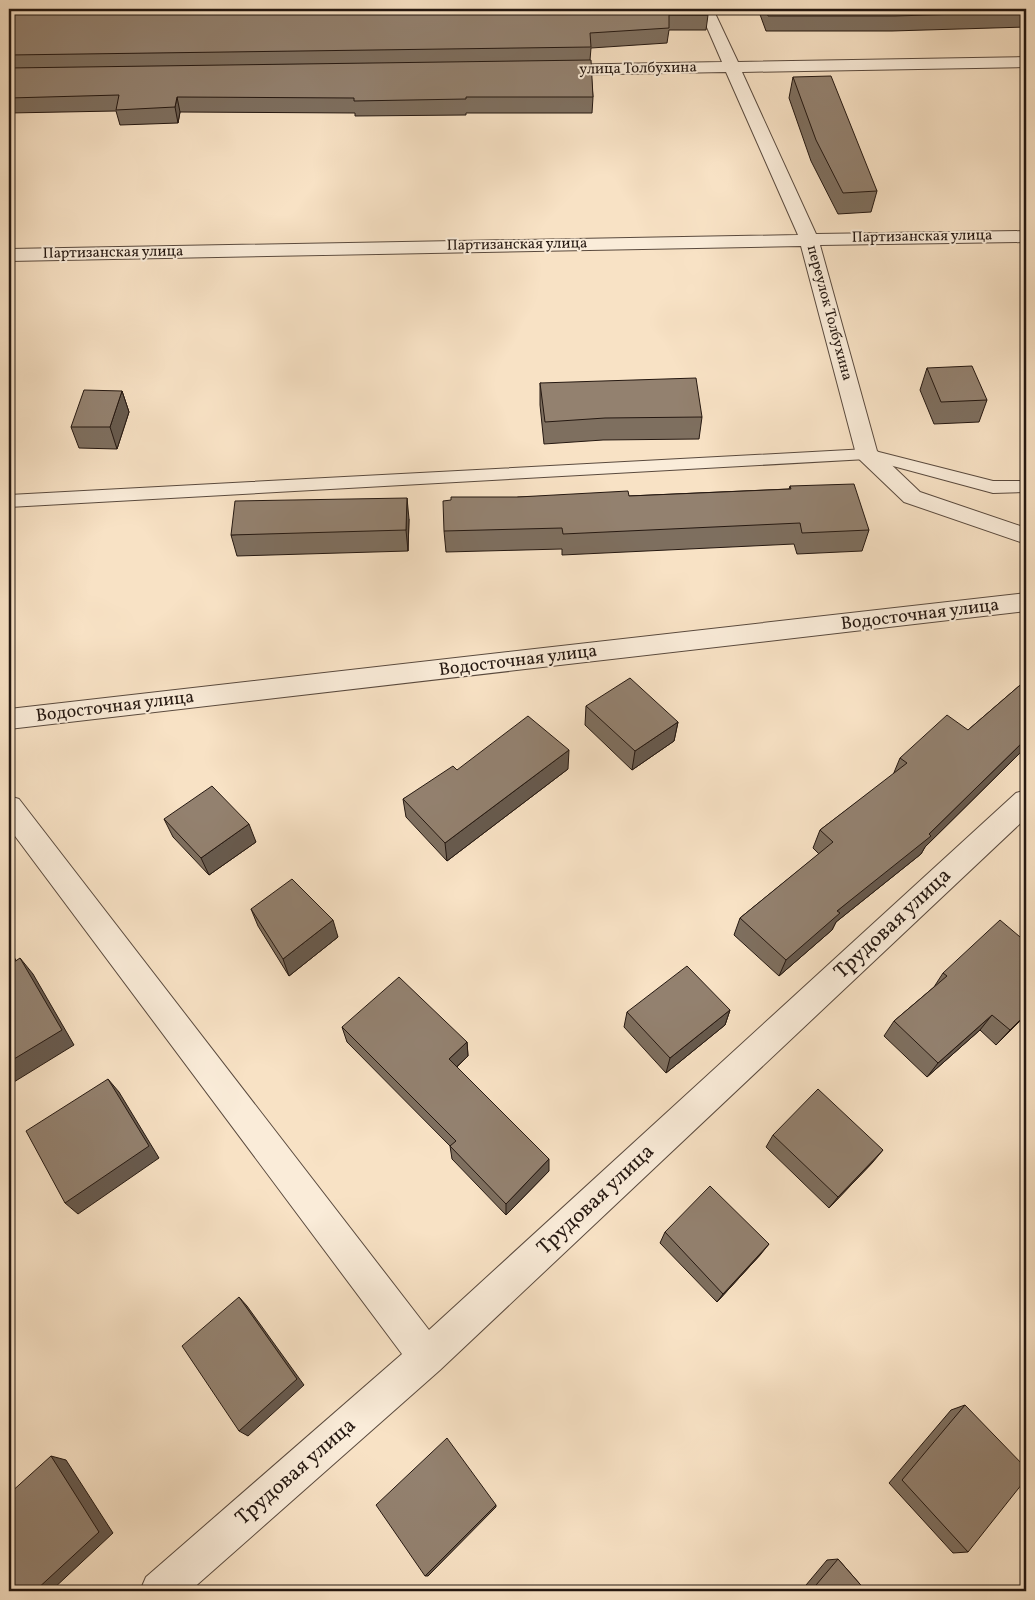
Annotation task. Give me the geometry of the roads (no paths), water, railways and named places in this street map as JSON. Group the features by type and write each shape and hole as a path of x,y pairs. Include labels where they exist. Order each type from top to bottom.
{"street":[{"name":"переулок Толбухина","path":"706,9 809,239 867,454"},
{"name":"улица Толбухина","path":"543,70 1026,62"},
{"name":"Партизанская улица","path":"9,256 1026,236"},
{"path":"867,454 912,497 1026,536"},
{"name":"Водосточная улица","path":"9,719 1026,602"},
{"name":"Трудовая улица","path":"160,1591 426,1357 1026,801"},
{"path":"9,807 426,1357"}],"lane":[{"path":"9,501 867,454 993,488 1026,487"}]}
